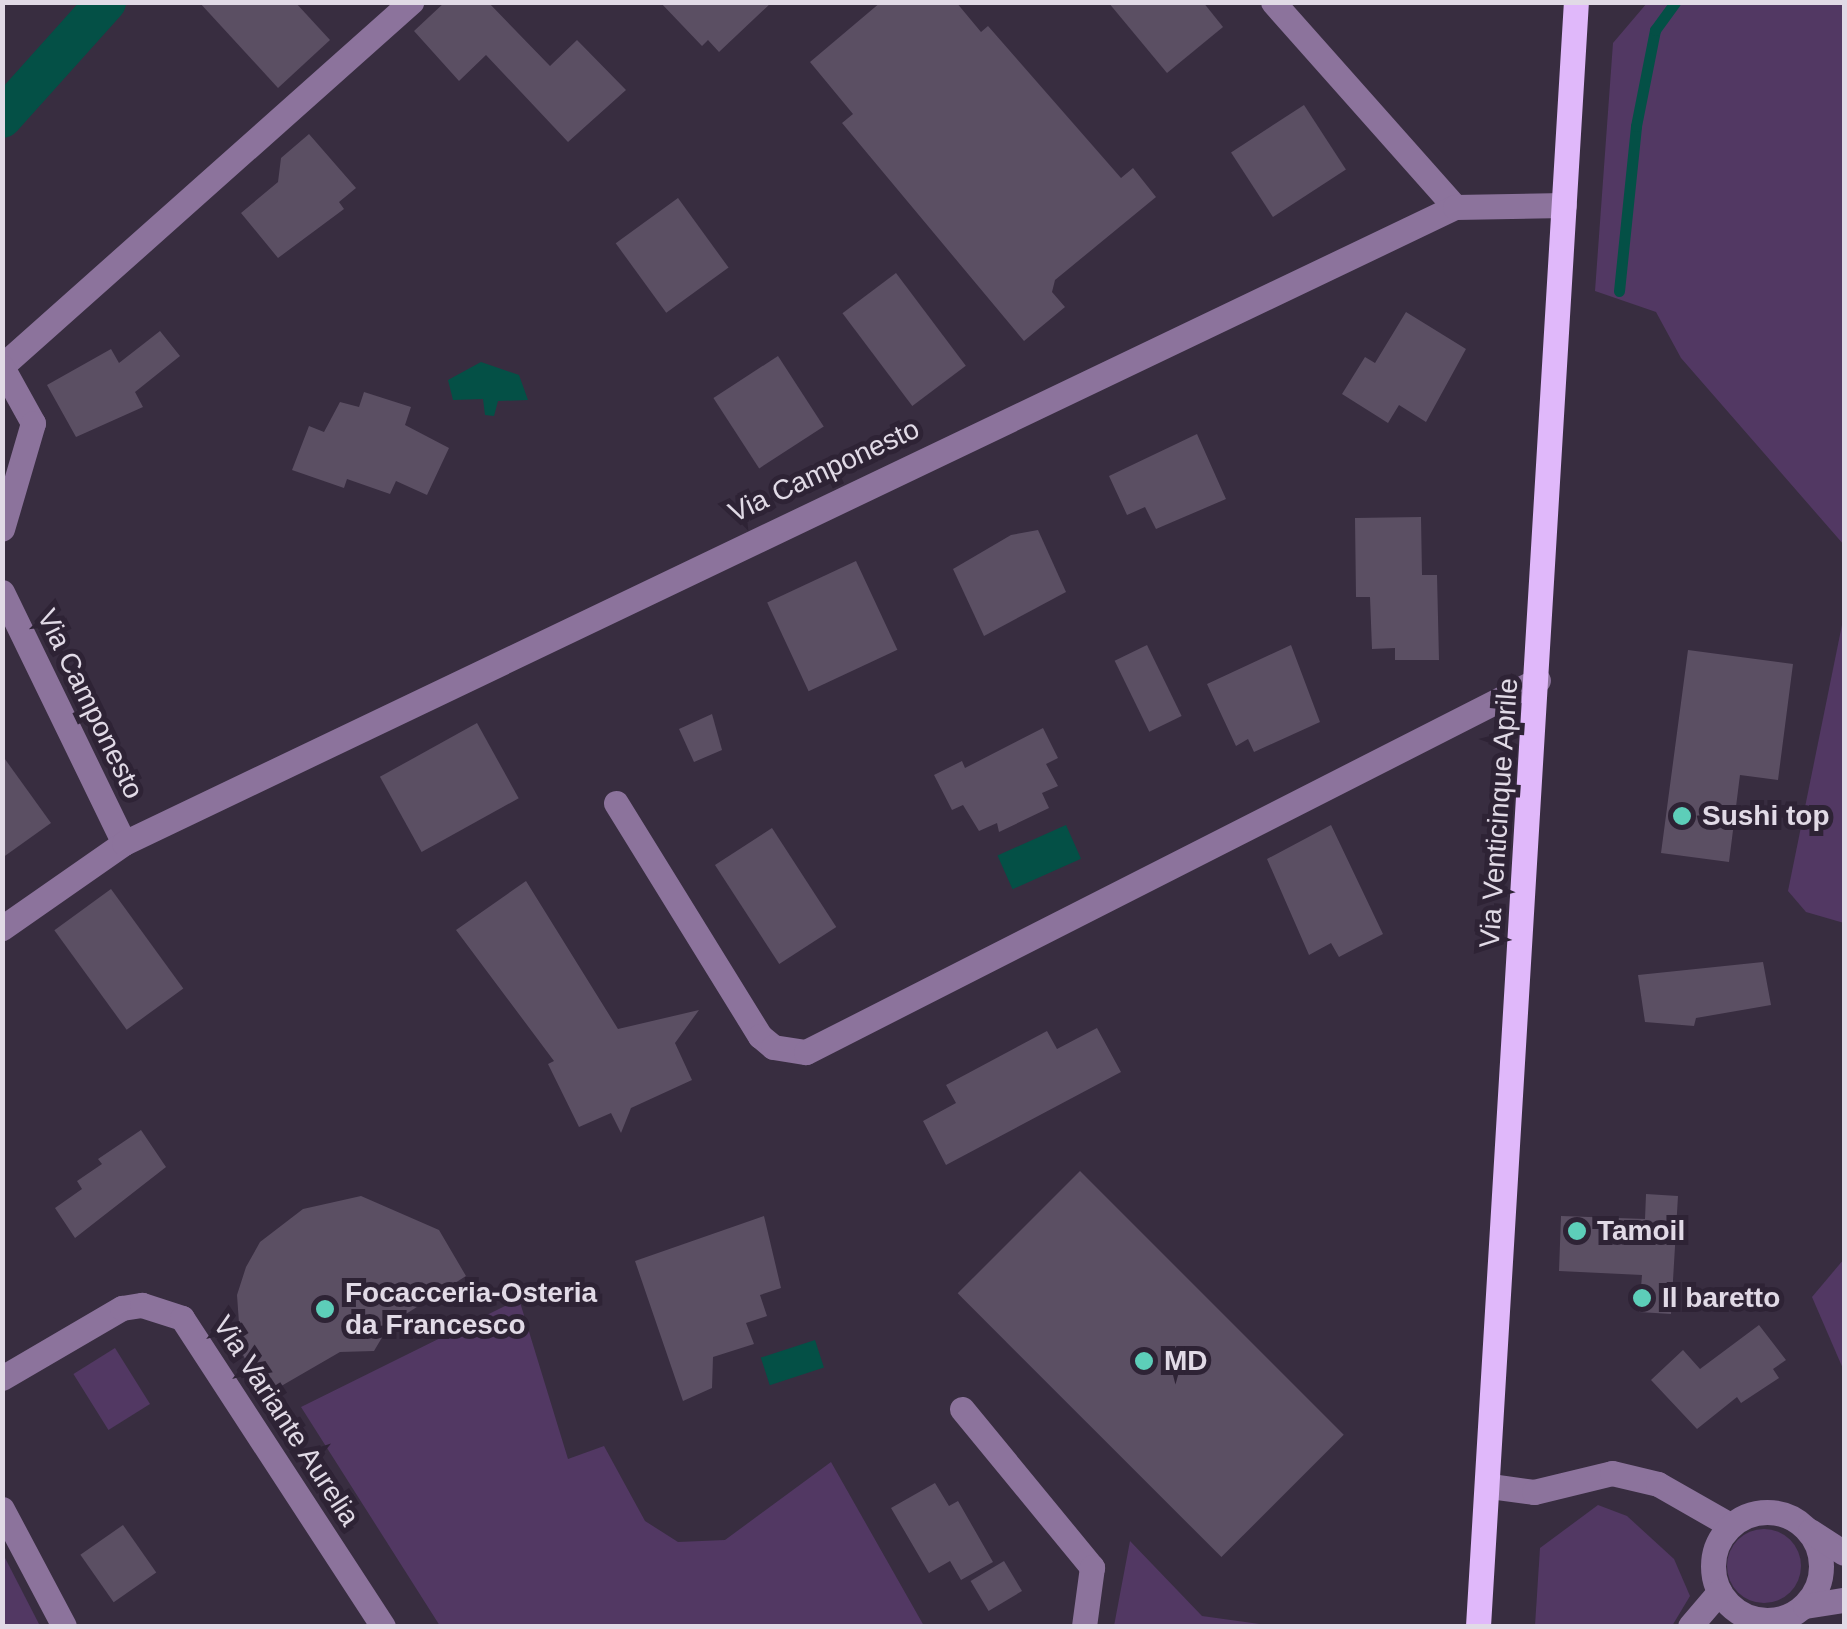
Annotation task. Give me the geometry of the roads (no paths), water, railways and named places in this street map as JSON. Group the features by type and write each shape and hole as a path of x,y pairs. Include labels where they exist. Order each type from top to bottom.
{"main road":[{"name":"Via Venticinque Aprile","path":"1478,1626 1490,1486 1576,2"}],"street":[{"path":"2,529 33,423 2,367 411,2"},
{"path":"1273,2 1456,207"},
{"name":"Via Camponesto","path":"2,928 124,843 1456,207 1564,205"},
{"name":"Via Camponesto","path":"2,592 124,843"},
{"path":"616,804 760,1036 773,1047 806,1052 1538,680"},
{"name":"Via Variante Aurelia","path":"2,1378 122,1308 153,1306 182,1318 383,1626"},
{"path":"962,1409 1092,1567 1084,1626"},
{"path":"1490,1486 1534,1492 1612,1473 1658,1484 1730,1525 1780,1512 1844,1553"},
{"path":"2,1509 64,1626"},
{"path":"1730,1525 1713,1556 1719,1592 1742,1622 1778,1619 1805,1606 1844,1600"},
{"path":"1805,1606 1821,1577 1810,1530"},
{"path":"1690,1626 1719,1592"}],"waterway":[{"path":"2,118 106,2"},
{"path":"1619,291 1636,126 1655,30 1675,2"}],"place":[{"name":"Sushi top","path":"1682,816"},
{"name":"Tamoil","path":"1577,1231"},
{"name":"Il baretto","path":"1642,1298"},
{"name":"Focacceria-Osteria da Francesco","path":"325,1309"},
{"name":"MD","path":"1144,1361"}]}
